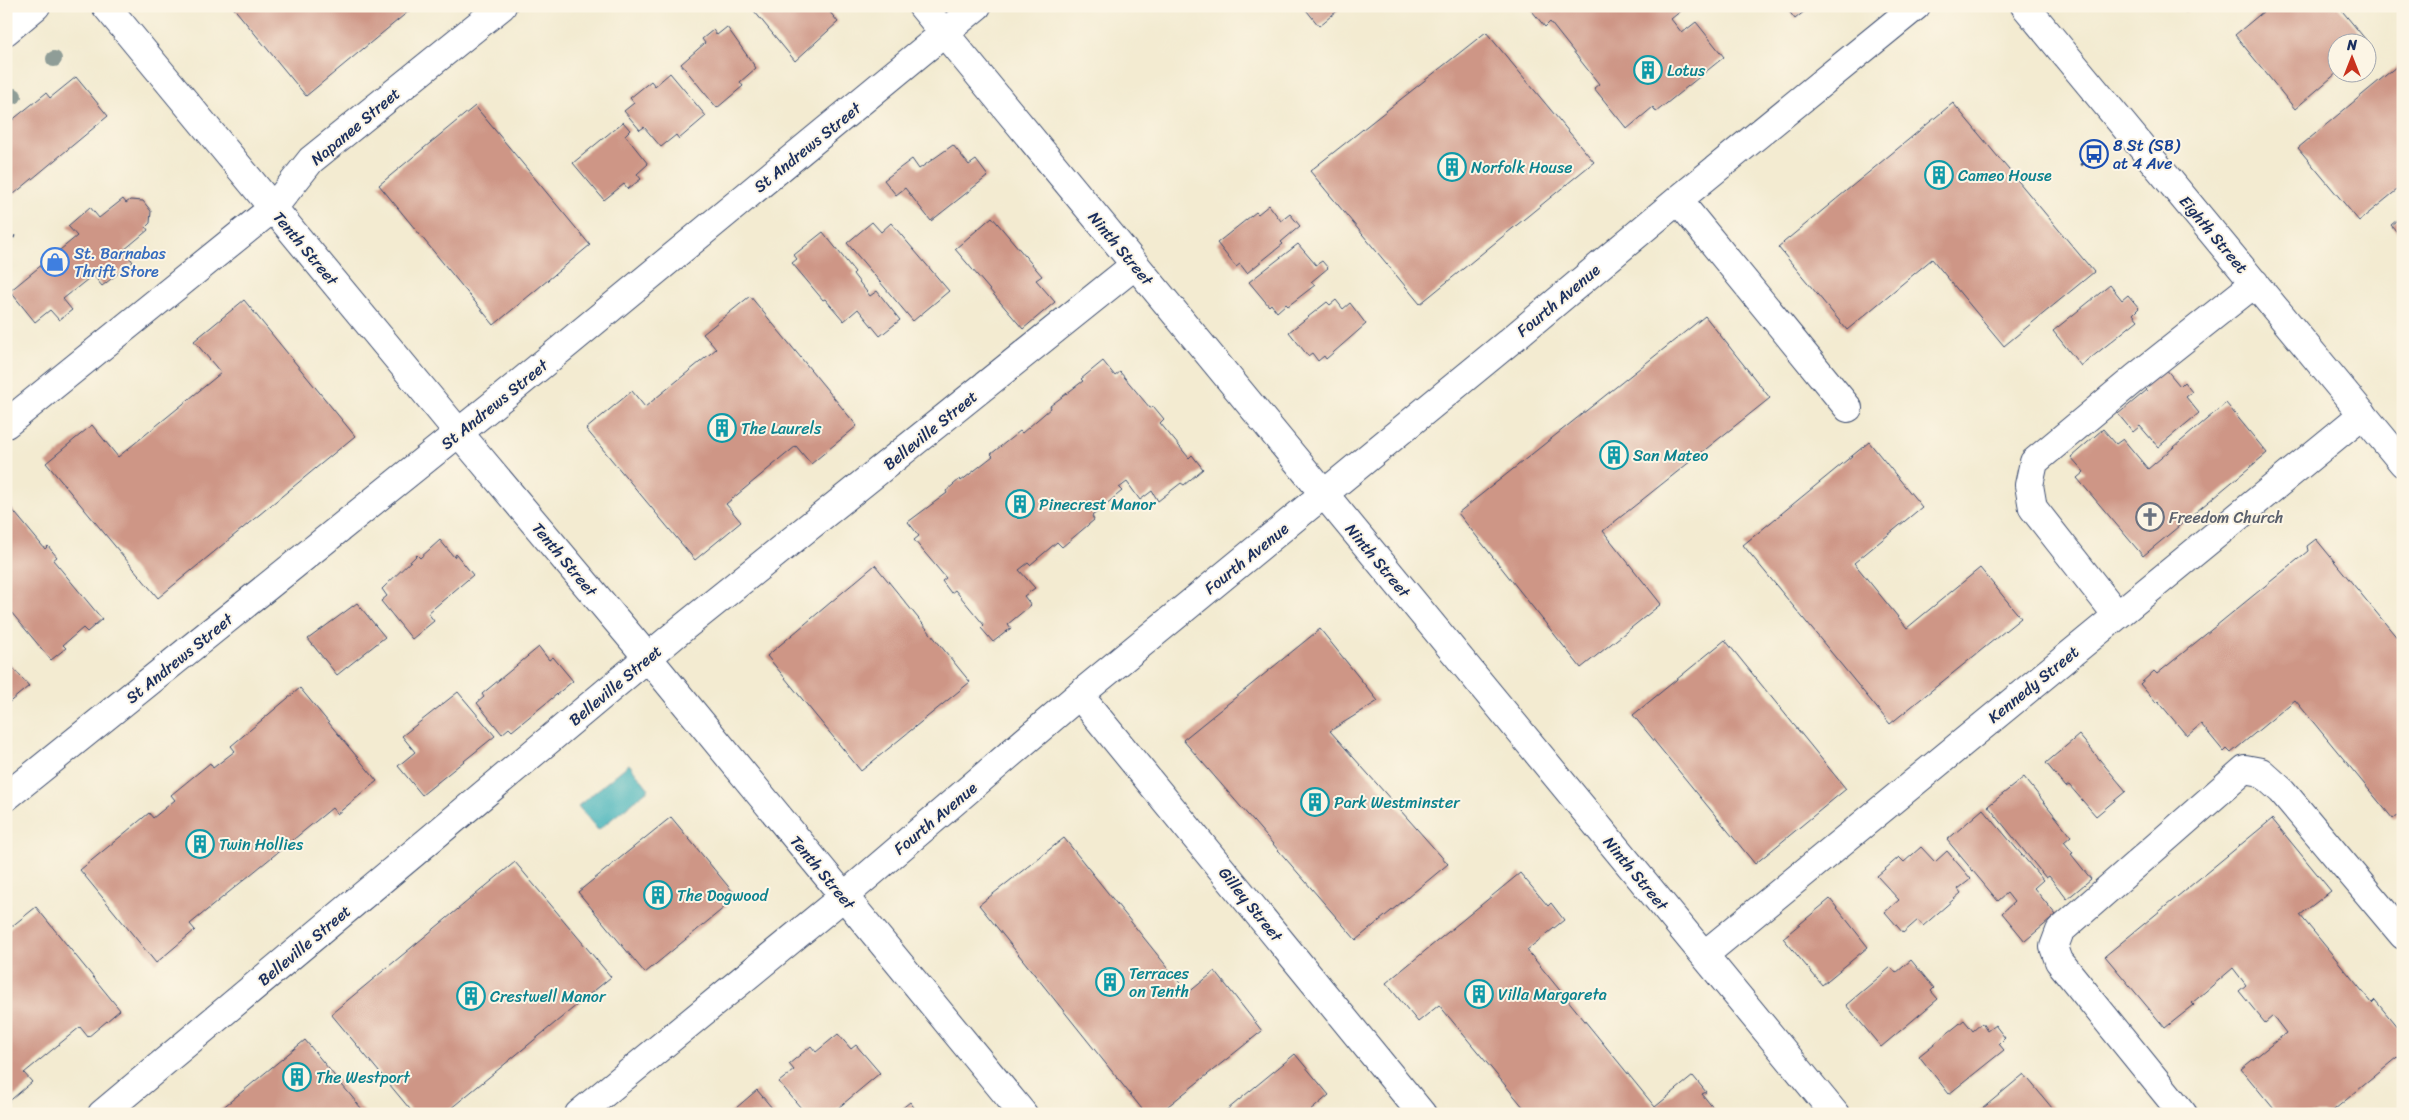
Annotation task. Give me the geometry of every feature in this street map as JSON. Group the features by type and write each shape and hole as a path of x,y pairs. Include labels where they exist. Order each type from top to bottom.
{"street":[{"path":"6,31 36,6"},
{"name":"Tenth Street","path":"106,6 459,433 648,658 1023,1114"},
{"name":"Napanee Street","path":"6,424 273,208 311,160 502,6"},
{"name":"Ninth Street","path":"922,6 1835,1114"},
{"name":"St Andrews Street","path":"6,797 459,433 977,6"},
{"name":"Fourth Avenue","path":"579,1114 843,897 1080,695 1678,200 1916,6"},
{"name":"Eighth Street","path":"2025,6 2403,463"},
{"path":"1678,200 1848,408"},
{"name":"Belleville Street","path":"102,1114 648,658 1135,265"},
{"path":"2117,615 2033,508 2029,485 2034,462 2143,372 2255,284"},
{"name":"Kennedy Street","path":"1704,955 2363,414"},
{"name":"Gilley Street","path":"1080,695 1422,1114"},
{"path":"2183,1114 2059,961 2054,947 2060,931 2245,770 2262,772 2282,791 2403,935"}],"path":[{"path":"2081,165 2094,154"},
{"path":"6,234 15,237"}],"water":[{"path":"629,764 649,789 598,830 578,806"}],"building":[{"path":"232,6 415,6 306,96"},
{"path":"750,6 825,6 838,22 795,61"},
{"path":"1303,6 1343,6 1319,26"},
{"name":"Lotus","path":"1528,6 1687,6 1671,19 1682,33 1696,22 1724,57 1656,112 1653,107 1627,129 1594,88 1599,84 1550,22 1545,27"},
{"path":"1785,6 1811,6 1795,19"},
{"path":"2181,6 2192,6 2185,12"},
{"path":"2270,6 2338,6 2359,32 2326,32 2326,82 2295,109 2235,35"},
{"path":"727,27 756,68 740,82 743,86 717,108 681,64 705,43 702,39 713,30 717,35"},
{"name":"Norfolk House","path":"1486,32 1594,162 1420,304 1310,171"},
{"path":"2403,61 2403,185 2359,221 2298,148"},
{"path":"670,73 706,116 679,139 676,135 661,147 644,127 640,130 624,111 634,103 630,98 651,81 655,86"},
{"path":"76,77 108,116 14,194 6,185 6,141 11,137 6,131 6,125 46,93 50,98"},
{"name":"Cameo House","path":"1953,103 2094,272 2004,346 1932,259 1847,330 1778,247"},
{"path":"475,106 590,245 494,325 379,185"},
{"path":"623,122 630,130 625,135 648,164 637,174 641,179 628,189 624,184 604,200 573,163"},
{"path":"953,145 969,165 976,160 988,176 931,221 905,188 896,195 884,180 912,159 919,169"},
{"path":"123,199 126,203 130,200 143,201 151,211 150,223 146,227 148,230 124,250 133,262 102,286 93,275 63,299 72,310 59,320 50,310 35,322 10,291 77,236 68,226 90,207 99,218"},
{"path":"1269,205 1281,221 1290,214 1300,226 1281,242 1283,244 1247,273 1240,264 1236,267 1217,243 1256,212 1258,214"},
{"path":"2403,215 2403,239 2391,225"},
{"path":"992,217 1042,276 1036,280 1055,302 1023,329 955,249"},
{"path":"872,222 881,232 891,223 949,291 913,321 847,243"},
{"path":"823,232 855,272 853,274 870,296 877,291 900,320 880,336 858,309 844,321 825,299 823,300 792,263 797,259 794,255"},
{"path":"1298,244 1316,265 1322,261 1328,268 1311,282 1315,285 1277,312 1271,304 1269,306 1249,282"},
{"path":"2110,285 2122,300 2128,295 2139,308 2133,314 2138,320 2081,366 2053,331"},
{"name":"The Laurels","path":"750,296 857,426 811,464 796,446 726,504 741,522 695,560 586,429 632,391 645,407 716,349 703,334"},
{"path":"244,300 355,436 158,598 46,463 92,425 118,457 221,373 194,341"},
{"path":"1336,300 1343,309 1350,303 1366,324 1326,359 1324,356 1318,361 1312,353 1308,356 1289,332 1327,302 1330,305"},
{"name":"San Mateo","path":"1705,316 1770,398 1603,531 1661,604 1581,668 1458,513"},
{"name":"Pinecrest Manor","path":"1103,361 1115,376 1120,372 1150,408 1154,407 1164,419 1160,423 1189,458 1192,455 1203,469 1184,485 1181,483 1158,501 1152,491 1140,500 1127,482 1119,488 1122,491 1092,516 1094,520 1062,547 1057,542 1030,565 1028,563 1019,570 1035,588 1024,596 1031,605 1008,624 1011,628 993,642 981,628 984,625 955,590 951,593 942,581 946,578 914,540 919,536 908,522 947,493 946,491 960,479 961,481 993,456 991,454 1020,431 1022,433 1051,408 1050,406 1083,381 1081,379"},
{"path":"2165,368 2180,386 2184,382 2192,392 2186,397 2199,413 2158,447 2140,426 2133,432 2118,414 2147,390 2143,386"},
{"name":"Freedom Church","path":"2226,403 2267,453 2143,556 2077,478 2084,472 2071,457 2103,429 2116,444 2123,439 2148,469"},
{"path":"1869,442 1922,507 1854,563 1907,628 1980,568 2021,618 1890,724 1743,545"},
{"path":"6,502 45,549 48,546 57,557 53,560 102,619 87,632 83,628 63,645 66,648 51,660 6,606"},
{"path":"2316,539 2403,645 2401,648 2403,650 2403,815 2401,812 2393,819 2295,700 2231,753 2227,749 2224,752 2201,724 2187,736 2158,701 2156,703 2140,684 2154,671 2157,674 2308,551 2307,546"},
{"path":"440,540 454,557 456,554 473,575 428,613 434,621 412,639 381,601 387,596 382,589 417,555 420,558"},
{"path":"875,565 970,682 861,771 767,656"},
{"path":"357,603 385,637 337,675 308,639"},
{"name":"Park Westminster","path":"1320,629 1378,701 1330,731 1448,864 1356,940 1183,740"},
{"path":"1725,640 1846,789 1755,864 1633,715"},
{"path":"539,647 549,660 553,657 573,681 512,731 509,728 502,734 477,703 484,697 482,694"},
{"path":"6,660 29,686 6,705"},
{"name":"Twin Hollies","path":"300,688 377,781 337,814 332,808 190,924 195,930 156,963 80,870 149,813 153,818 175,800 171,795 210,763 213,768 235,751 231,746"},
{"path":"458,692 495,736 422,795 398,766 415,752 402,736"},
{"path":"2079,735 2126,791 2096,816 2069,785 2066,787 2046,763"},
{"path":"2024,777 2071,836 2064,842 2091,879 2067,899 2049,876 2046,878 1988,806"},
{"path":"1983,809 2043,880 2034,888 2056,915 2025,941 2002,913 2014,902 2007,893 1998,901 1947,840"},
{"name":"The Dogwood","path":"671,817 737,897 645,973 578,892"},
{"path":"2272,819 2331,891 2300,915 2372,1003 2375,1000 2403,1034 2403,1053 2329,1114 2278,1114 2241,1069 2286,1033 2273,1016 2265,1023 2239,991 2246,985 2233,968 2192,1003 2194,1005 2165,1028 2105,956"},
{"name":"Terraces on Tenth","path":"1064,838 1188,993 1215,971 1262,1031 1158,1114 1146,1114 979,905"},
{"path":"1921,847 1935,862 1947,851 1971,879 1958,889 1961,893 1923,926 1918,920 1903,933 1885,912 1899,900 1877,876 1899,857 1904,862"},
{"name":"Crestwell Manor","path":"515,862 611,977 444,1114 414,1114 331,1014"},
{"name":"Villa Margareta","path":"1520,873 1548,906 1551,903 1564,920 1527,950 1655,1107 1693,1076 1706,1092 1702,1094 1718,1114 1529,1114 1439,1005 1418,1022 1386,983"},
{"path":"1830,899 1868,947 1822,985 1783,938"},
{"path":"36,907 120,1010 88,1037 80,1027 24,1073 32,1082 6,1104 6,931"},
{"path":"1911,960 1934,988 1931,991 1938,999 1881,1047 1846,1005 1891,967 1896,973"},
{"path":"1964,1020 1973,1031 1982,1023 1987,1031 1995,1025 2005,1038 1999,1044 2004,1050 1949,1094 1919,1056"},
{"path":"838,1034 851,1049 856,1045 880,1073 831,1114 806,1114 779,1082 794,1070 789,1064 811,1046 816,1052"},
{"name":"The Westport","path":"305,1040 366,1114 215,1114"},
{"path":"1295,1054 1329,1095 1309,1112 1310,1114 1222,1114"},
{"path":"2024,1074 2057,1114 1976,1114"},
{"path":"757,1090 777,1114 729,1114"},
{"path":"910,1102 919,1114 895,1114"}],"place":[{"name":"Lotus","path":"1648,70"},
{"name":"8 St (SB) at 4 Ave","path":"2094,154"},
{"name":"Norfolk House","path":"1452,167"},
{"name":"Cameo House","path":"1939,175"},
{"name":"St. Barnabas Thrift Store","path":"55,262"},
{"name":"The Laurels","path":"722,428"},
{"name":"San Mateo","path":"1614,455"},
{"name":"Pinecrest Manor","path":"1020,504"},
{"name":"Freedom Church","path":"2150,517"},
{"name":"Park Westminster","path":"1315,802"},
{"name":"Twin Hollies","path":"200,844"},
{"name":"The Dogwood","path":"658,895"},
{"name":"Terraces on Tenth","path":"1110,982"},
{"name":"Villa Margareta","path":"1479,994"},
{"name":"Crestwell Manor","path":"471,996"},
{"name":"The Westport","path":"297,1077"}]}
